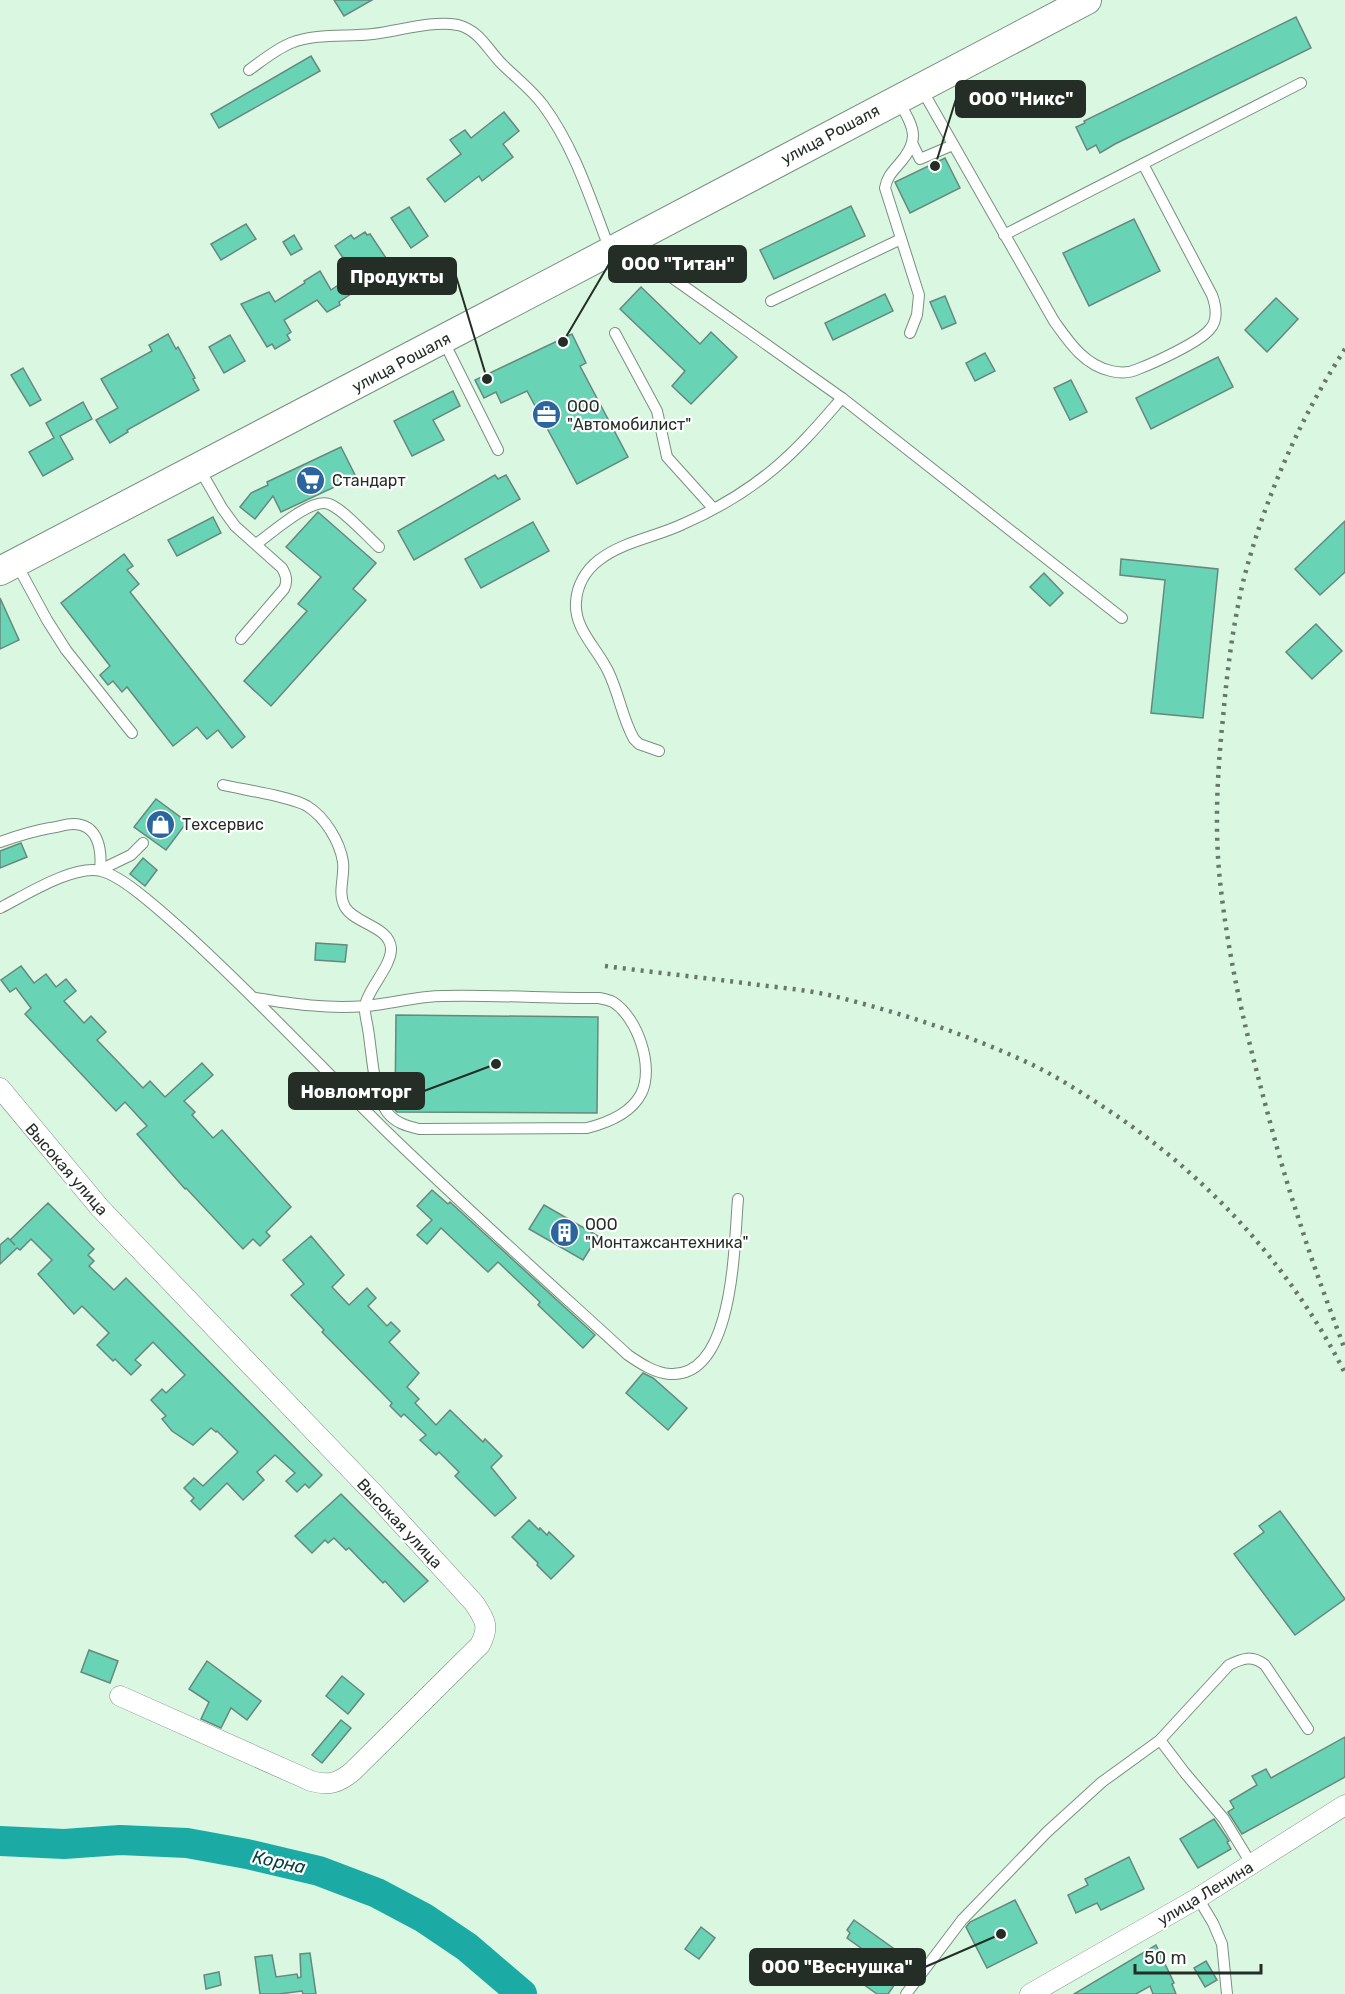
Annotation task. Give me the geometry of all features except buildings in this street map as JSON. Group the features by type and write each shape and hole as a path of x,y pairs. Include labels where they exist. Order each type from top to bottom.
{"main road":[{"name":"улица Рошаля","path":"8,567 1087,0"}],"street":[{"name":"Высокая улица","path":"0,1088 100,1208 376,1497 474,1603 485,1621 486,1634 480,1645 353,1771 340,1782 331,1784 323,1785 311,1781 120,1696"},
{"name":"улица Ленина","path":"1030,1994 1198,1898 1345,1805"}],"lane":[{"path":"249,70 293,42 310,38 389,32 440,24 470,29 529,89 553,119 581,175 622,244 642,251 657,267 843,398 1122,618"},
{"path":"1005,235 1301,83"},
{"path":"909,93 910,123 914,135 912,143 902,160 889,175 885,188 918,295 917,315 910,333"},
{"path":"909,93 953,145 1064,336 1085,359 1111,371 1137,370 1200,339 1216,319 1216,306 1212,295 1143,164"},
{"path":"912,143 920,159"},
{"path":"889,175 953,145"},
{"path":"771,301 901,239"},
{"path":"615,333 657,411 667,457 713,508"},
{"path":"443,340 498,450"},
{"path":"659,751 639,744 631,733 608,671 580,626 576,613 576,602 584,577 593,565 612,552 627,544 684,524 750,486 775,468 803,442 843,398"},
{"path":"199,468 227,517 282,567 287,583 241,639"},
{"path":"256,544 310,506 325,502 337,508 379,547"},
{"path":"8,567 66,650 132,733"},
{"path":"223,785 308,806 321,819 338,845 343,860 344,873 341,892 346,909 354,917 385,936 391,948 387,962 365,1006 381,1099 388,1114 407,1126 419,1129 587,1128 610,1121 625,1111 641,1094 645,1084 644,1055 637,1032 622,1010 611,1001 599,998 441,996 365,1006 311,1006 255,998"},
{"path":"0,842 35,831 73,824 82,825 91,830 96,837 101,858 100,870"},
{"path":"0,908 66,875 100,870 131,855 143,843"},
{"path":"100,870 137,892 160,910 255,998 434,1178 628,1355 658,1372 683,1373 695,1366 706,1357 722,1328 729,1293 738,1199"},
{"path":"906,1994 962,1920 1047,1832 1102,1782 1160,1740 1229,1665 1240,1659 1250,1658 1265,1665 1308,1729"},
{"path":"1160,1740 1224,1819 1252,1865"},
{"path":"1198,1898 1222,1944 1227,1994"}],"waterway":[{"name":"Корна","path":"0,1841 64,1844 120,1840 187,1843 319,1871 377,1893 424,1918 467,1947 522,1994"}],"railway":[{"path":"1345,349 1313,403 1285,459 1262,518 1244,578 1226,683 1217,804 1219,869 1227,934 1250,1043 1288,1186 1345,1350"},
{"path":"605,966 829,995 934,1025 985,1044 1044,1071 1088,1097 1142,1134 1211,1192 1272,1259 1323,1333 1345,1373"}],"place":[{"name":"ООО \"Никс\"","path":"935,166"},
{"name":"ООО \"Титан\"","path":"563,342"},
{"name":"Продукты","path":"487,379"},
{"name":"ООО \"Автомобилист\"","path":"546,415"},
{"name":"Стандарт","path":"311,480"},
{"name":"Техсервис","path":"161,824"},
{"name":"Новломторг","path":"496,1064"},
{"name":"ООО \"Монтажсантехника\"","path":"564,1233"},
{"name":"ООО \"Веснушка\"","path":"1001,1934"}]}
